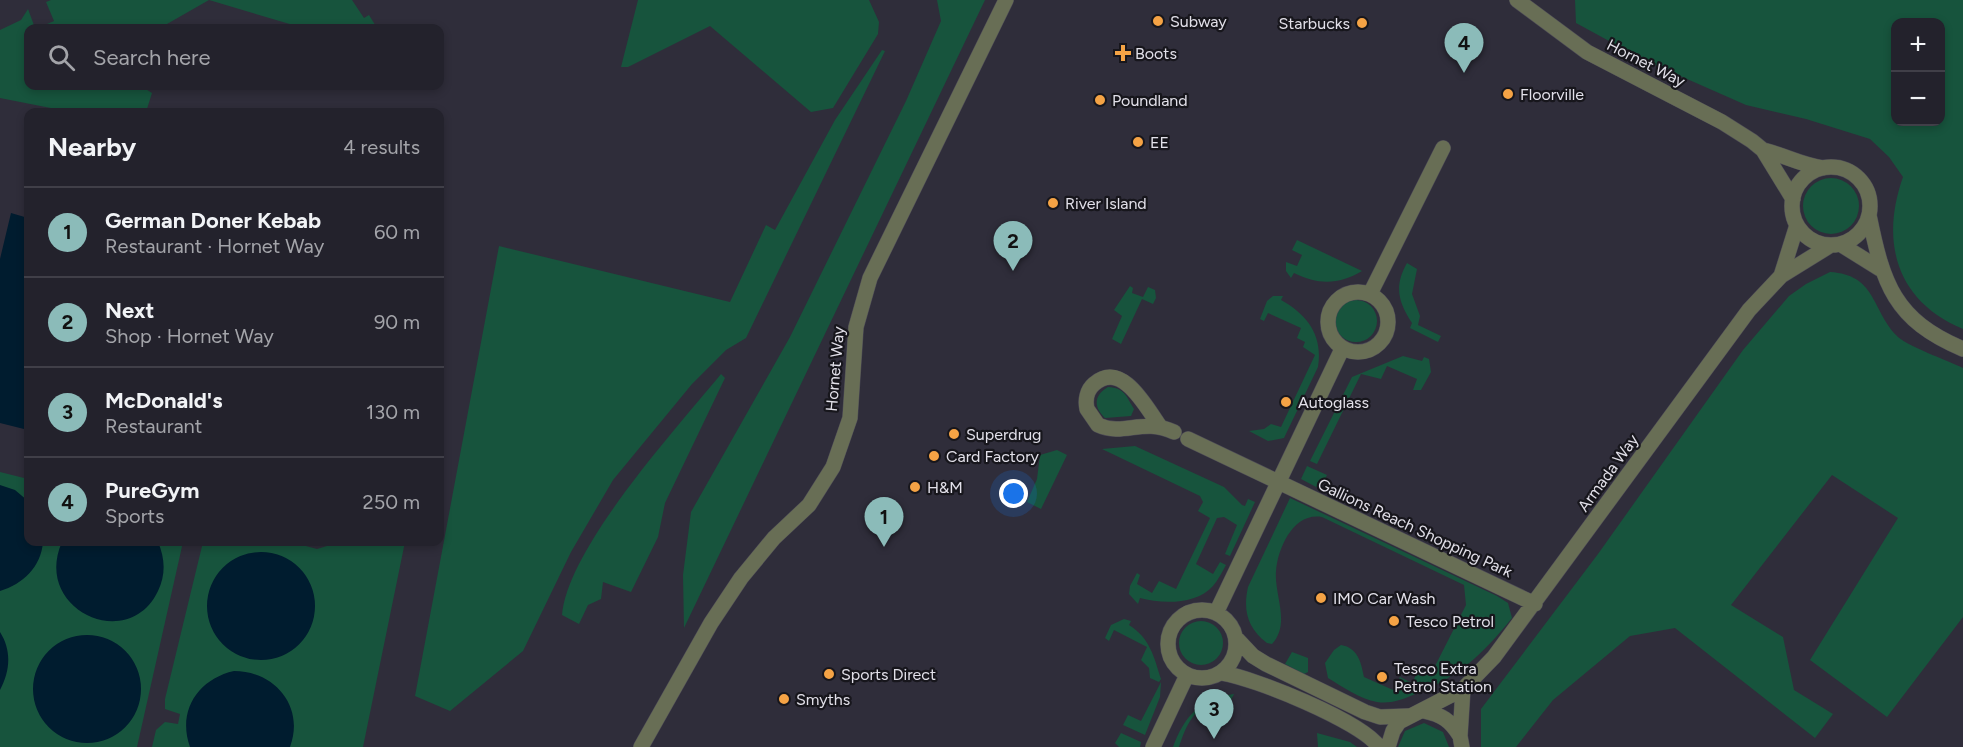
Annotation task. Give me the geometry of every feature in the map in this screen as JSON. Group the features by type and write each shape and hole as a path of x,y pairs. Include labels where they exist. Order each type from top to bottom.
{"street":[{"name":"Hornet Way","path":"641,747 711,623 741,578 774,538 809,505 833,467 850,418 856,327 870,278 1006,0"},
{"name":"Hornet Way","path":"1517,0 1587,52 1722,122 1763,150 1777,153 1800,165 1822,168"},
{"path":"1371,294 1443,148"},
{"name":"Hornet Way","path":"1763,150 1793,199"},
{"path":"1793,199 1798,185 1809,174 1822,168 1841,169 1858,178 1868,194 1869,216 1880,269 1905,311 1913,320 1938,337 1963,349"},
{"name":"Armada Way","path":"1781,276 1797,225 1793,212 1793,199"},
{"name":"Armada Way","path":"1408,716 1424,711 1463,689 1494,657 1749,310 1781,276 1858,234 1869,216"},
{"path":"1797,225 1811,240 1835,245 1880,269"},
{"path":"1352,292 1371,294 1384,307 1388,325 1386,334 1382,341 1367,352 1350,352 1342,349 1335,343 1327,326 1331,308 1336,301 1352,292"},
{"path":"1216,613 1342,349"},
{"path":"1159,425 1128,384 1110,377 1098,380 1090,387 1087,409 1098,425 1118,430 1139,425 1159,425 1174,432"},
{"name":"Gallions Reach Shopping Park","path":"1188,439 1535,604"},
{"path":"1379,747 1374,740 1356,728 1242,676 1222,673 1204,679 1187,675 1172,660 1168,640 1172,629 1178,621 1196,611 1216,613 1225,619 1236,638 1252,655 1266,664 1365,712 1380,717 1408,716"},
{"path":"1222,673 1234,657 1236,638"},
{"path":"1153,747 1187,675"},
{"path":"1461,742 1463,689"},
{"path":"1424,711 1439,714 1452,723 1461,742"},
{"path":"1388,747 1393,731 1408,716"}],"green space":[{"path":"51,0 209,0 167,24 47,24 54,21 46,2"},
{"path":"209,0 352,0 364,18 369,15 375,24 290,24"},
{"path":"638,0 869,0 879,22 878,34 833,108 811,112 710,26 628,67 621,67"},
{"path":"937,0 985,0 684,628 683,575 691,512 790,337 906,101 941,21"},
{"path":"1575,0 1963,0 1963,329 1940,317 1922,303 1909,286 1899,267 1894,246 1893,224 1896,201 1903,177 1889,157 1870,139 1806,119 1746,105 1644,60 1576,23"},
{"path":"28,9 34,24 24,24 24,90 147,90 152,93 147,108 51,108 0,98 0,30 21,20"},
{"path":"882,50 885,51 746,338 726,350 692,384 613,480 571,552 523,651 450,711 415,696 499,246 730,302 766,225 775,230 835,120"},
{"path":"1831,178 1842,180 1851,186 1857,195 1859,206 1857,217 1851,226 1842,232 1831,234 1820,232 1811,226 1805,217 1803,206 1805,195 1811,186 1820,180"},
{"path":"1297,240 1362,271 1345,279 1328,282 1312,280 1294,273 1291,278 1286,271 1286,262 1297,266 1302,255 1292,250"},
{"path":"1407,263 1417,269 1412,294 1420,316 1418,325 1441,336 1438,342 1410,328 1412,323 1403,308 1399,294 1400,279"},
{"path":"1830,272 1845,274 1865,286 1888,325 1901,339 1963,368 1963,617 1887,717 1810,660 1898,518 1832,475 1731,605 1783,637 1794,690 1833,714 1815,738 1675,628 1630,636 1553,700 1516,747 1481,747 1481,709 1598,554 1743,350 1789,296"},
{"path":"1130,286 1133,288 1132,293 1143,297 1148,287 1155,290 1156,298 1153,304 1142,299 1121,344 1112,339 1122,316 1114,310"},
{"path":"1273,296 1283,296 1281,300 1299,312 1306,320 1316,336 1319,356 1318,367 1284,438 1268,441 1249,431 1264,429 1271,424 1281,427 1315,355 1303,347 1305,342 1297,338 1301,328 1268,313 1264,321 1260,319 1267,301"},
{"path":"1356,300 1371,306 1377,321 1371,336 1356,342 1341,336 1335,321 1341,306"},
{"path":"1403,356 1422,361 1424,357 1429,359 1431,372 1421,390 1413,390 1417,379 1387,366 1381,379 1361,374 1317,464 1310,461 1352,377"},
{"path":"721,374 725,378 665,503 658,537 631,592 603,582 601,599 588,605 579,624 562,615 569,587 583,556 603,523 652,456"},
{"path":"1108,387 1118,389 1124,394 1134,409 1131,416 1105,418 1101,414 1097,405 1098,397"},
{"path":"1135,446 1224,487 1242,505 1245,506 1248,499 1255,502 1230,556 1225,554 1237,525 1224,517 1217,518 1196,564 1213,574 1220,562 1226,565 1213,586 1198,597 1168,602 1140,598 1138,604 1129,594 1130,586 1137,573 1140,575 1137,584 1152,593 1159,581 1176,589 1210,518 1198,511 1203,502 1200,496 1102,449"},
{"path":"1057,450 1067,455 1041,509 1027,502 1037,479 1040,455"},
{"path":"1307,466 1327,475 1320,489 1301,479"},
{"path":"0,472 24,478 24,546 182,546 137,747 0,747"},
{"path":"1290,498 1497,596 1508,603 1512,618 1490,644 1468,664 1444,681 1429,688 1395,701 1386,702 1377,702 1352,692 1328,678 1325,663 1334,650 1341,645 1351,649 1360,661 1364,677 1393,690 1400,677 1412,683 1418,671 1430,676 1466,605 1464,585 1322,517 1312,517 1303,520 1289,533 1280,552 1276,580 1280,627 1278,636 1272,644 1267,643 1255,631 1248,618 1246,603 1248,587"},
{"path":"202,546 306,546 317,549 327,546 404,546 363,747 152,747 156,730 165,722 178,724 180,714 165,709 165,699"},
{"path":"1124,619 1131,621 1129,625 1147,642 1161,679 1159,682 1150,678 1149,668 1141,660 1147,647 1114,630 1109,641 1105,638 1111,625"},
{"path":"1201,621 1216,628 1223,643 1216,658 1201,665 1186,658 1179,643 1186,628"},
{"path":"1292,652 1308,658 1308,672 1304,674 1285,664"},
{"path":"1161,682 1160,697 1145,735 1123,725 1128,715 1141,721"},
{"path":"1234,694 1228,706 1218,704 1209,706 1195,714 1179,747 1173,747 1182,727 1195,711 1212,700"},
{"path":"1424,723 1443,732 1449,747 1398,747 1405,731"},
{"path":"1121,733 1141,742 1140,747 1119,747 1115,743"},
{"path":"1317,733 1350,742 1357,747 1318,747"}],"water":[{"path":"11,213 24,217 24,429 0,423 0,259"},
{"path":"0,485 15,490 24,498 24,546 43,546 35,567 16,584 0,591"},
{"path":"61,546 159,546 164,566 158,591 144,610 126,619 107,621 88,615 71,604 60,587 56,566"},
{"path":"261,552 282,556 299,568 311,585 315,606 311,627 299,644 282,656 261,660 240,656 223,644 211,627 207,606 211,585 223,568 240,556"},
{"path":"0,632 8,654 8,668 0,690"},
{"path":"87,635 108,639 125,651 137,668 141,689 137,710 125,727 108,739 87,743 66,739 49,727 37,710 33,689 37,668 49,651 66,639"},
{"path":"234,671 262,677 274,684 283,694 290,705 293,718 294,732 290,747 190,747 186,721 194,698 210,681"}],"place":[{"name":"Subway","path":"1158,21"},
{"name":"Starbucks","path":"1362,23"},
{"name":"Boots","path":"1123,53"},
{"name":"PureGym","path":"1464,73"},
{"name":"Floorville","path":"1508,94"},
{"name":"Poundland","path":"1100,100"},
{"name":"EE","path":"1138,142"},
{"name":"River Island","path":"1053,203"},
{"name":"Next","path":"1013,271"},
{"name":"Autoglass","path":"1286,402"},
{"name":"Superdrug","path":"954,434"},
{"name":"Card Factory","path":"934,456"},
{"name":"H&M","path":"915,487"},
{"name":"German Doner Kebab","path":"884,547"},
{"name":"IMO Car Wash","path":"1321,598"},
{"name":"Tesco Petrol","path":"1394,621"},
{"name":"Sports Direct","path":"829,674"},
{"name":"Tesco Extra Petrol Station","path":"1382,677"},
{"name":"Smyths","path":"784,699"},
{"name":"McDonald's","path":"1214,739"}]}
